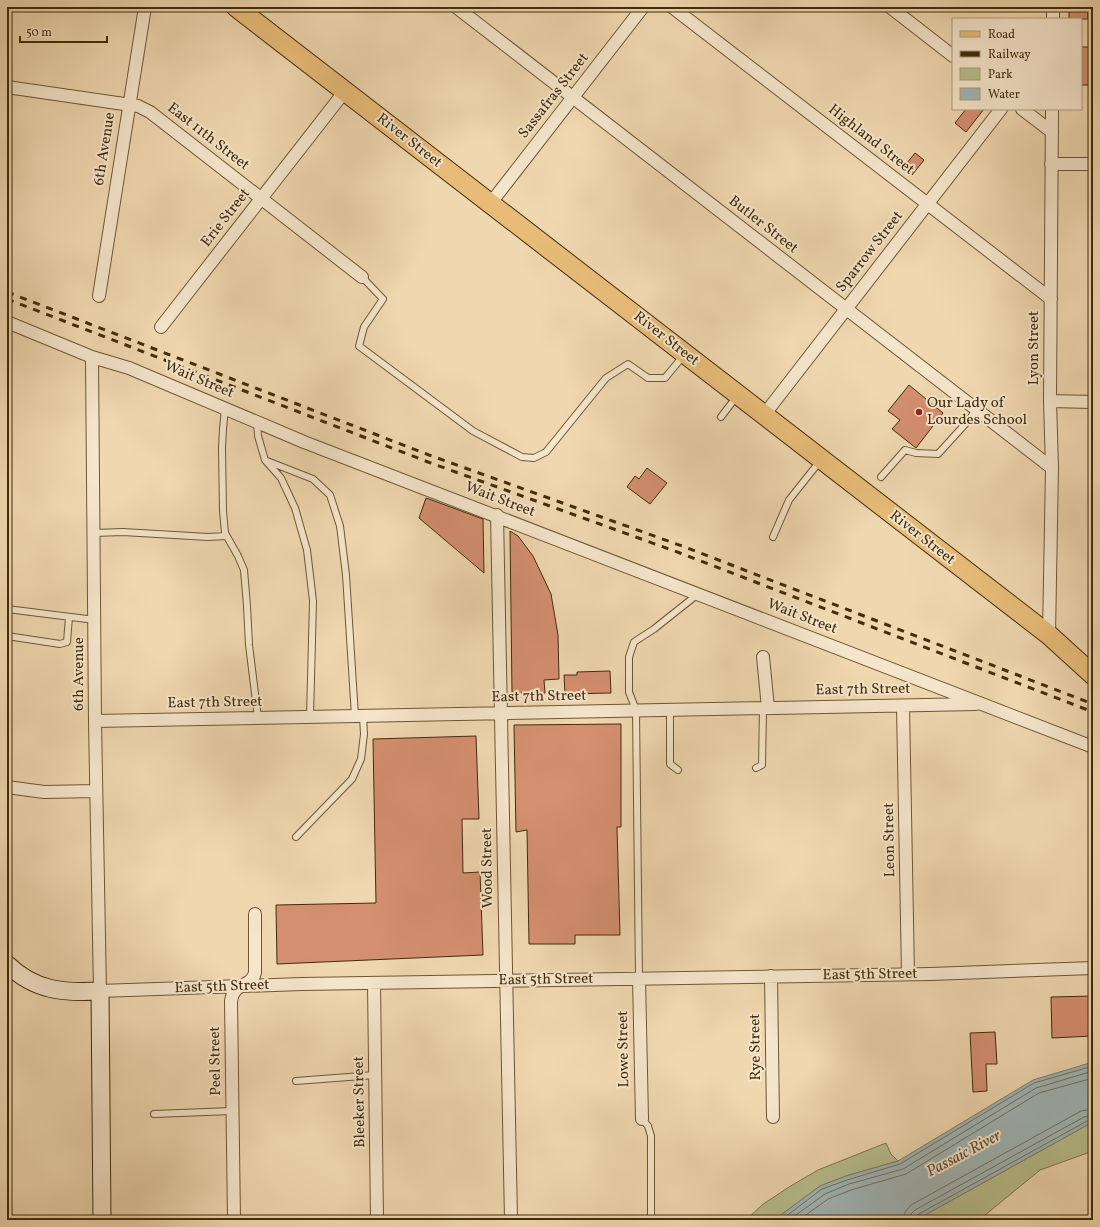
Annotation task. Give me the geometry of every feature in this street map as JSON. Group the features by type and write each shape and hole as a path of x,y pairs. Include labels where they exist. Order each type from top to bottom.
{"main road":[{"name":"River Street","path":"238,8 1049,635 1093,675"},
{"name":"East 5th Street","path":"7,964 28,980 49,988 63,992 100,991"},
{"path":"100,991 102,1220"}],"street":[{"name":"6th Avenue","path":"98,296 144,7"},
{"name":"Butler Street","path":"456,7 1052,468"},
{"name":"Sassafras Street","path":"490,204 643,7"},
{"name":"Highland Street","path":"672,7 1050,299"},
{"path":"890,7 952,55"},
{"path":"1053,7 1053,18"},
{"name":"East 11th Street","path":"7,87 138,106 150,112 362,277"},
{"name":"Erie Street","path":"161,327 344,91"},
{"name":"Sparrow Street","path":"764,415 1001,110"},
{"path":"1023,110 1052,132"},
{"name":"Lyon Street","path":"1049,635 1052,468 1050,401 1050,299 1052,110"},
{"path":"1052,164 1093,164"},
{"name":"Wait Street","path":"7,322 92,357 129,368 304,442 497,515 983,704"},
{"name":"6th Avenue","path":"92,357 95,721 100,991"},
{"path":"1050,401 1093,402"},
{"name":"Wood Street","path":"497,515 511,1220"},
{"path":"763,657 766,708"},
{"path":"983,704 1093,747"},
{"name":"East 7th Street","path":"95,721 983,704"},
{"name":"Leon Street","path":"903,706 908,974"},
{"path":"7,787 44,792 96,791"},
{"path":"239,986 254,978 254,914"},
{"name":"East 5th Street","path":"100,991 239,986 908,974 1093,968"},
{"name":"Rye Street","path":"771,976 773,1117"},
{"name":"Lowe Street","path":"639,978 642,1119"},
{"name":"Bleeker Street","path":"374,983 377,1220"},
{"name":"Peel Street","path":"234,1220 231,1001 232,993 239,986"}],"lane":[{"path":"362,277 383,299 364,327 359,346 472,431 522,457 534,458 546,452 606,378 628,364 648,378 664,378 685,354"},
{"path":"721,417 738,395"},
{"path":"224,408 222,429 223,511 225,533 244,570 249,645 258,718"},
{"path":"881,477 905,450 916,453 938,454 976,410"},
{"path":"257,422 258,436 264,460 281,478 295,508 307,550 313,601 310,717"},
{"path":"264,460 313,479 330,495 340,526 359,716 364,734 361,759 352,779 296,837"},
{"path":"773,537 789,500 821,460"},
{"path":"94,533 123,532 208,537 226,536"},
{"path":"639,978 636,710 629,692 629,657 634,642 654,630 698,594"},
{"path":"7,609 94,620"},
{"path":"7,636 60,644 67,642 69,617"},
{"path":"756,768 762,765 766,708"},
{"path":"670,710 670,764 678,770"},
{"path":"296,1081 375,1075"},
{"path":"154,1114 232,1111"},
{"path":"642,1119 648,1126 651,1136 651,1220"}],"green space":[{"path":"1089,1124 1093,1124 1093,1151 1040,1170 979,1220 916,1220"},
{"path":"886,1143 891,1154 898,1161 846,1176 820,1186 774,1220 746,1220 762,1205 818,1170"}],"water":[{"name":"Passaic River","path":"1093,1062 1093,1124 1089,1124 916,1220 774,1220 820,1186 846,1176 898,1161 1033,1080"}],"building":[{"path":"1069,8 1088,8 1088,19 1069,18"},
{"path":"1082,47 1091,47 1092,85 1082,85"},
{"path":"965,110 983,110 966,132 955,123"},
{"path":"915,153 924,160 912,175 903,168"},
{"path":"909,385 943,413 916,448 892,429 900,420 888,411"},
{"path":"647,468 667,483 650,504 627,487 635,476 639,479"},
{"path":"426,498 483,519 484,573 419,518"},
{"path":"510,531 518,536 533,556 551,594 558,635 559,679 544,680 545,693 512,693"},
{"path":"610,671 611,693 565,694 564,675 577,675 577,672"},
{"path":"621,724 621,827 617,827 620,935 575,935 575,944 529,944 527,830 516,832 514,725"},
{"path":"476,736 479,819 462,819 463,873 480,872 483,955 277,964 276,905 376,903 373,739"},
{"path":"1093,996 1093,1036 1052,1038 1051,997"},
{"path":"995,1032 997,1064 986,1064 987,1091 973,1092 970,1033"}],"railway":[{"path":"7,292 429,455 682,546 1093,704"},
{"path":"7,299 428,462 680,553 1093,712"}],"place":[{"name":"Our Lady of Lourdes School","path":"919,412"}]}
